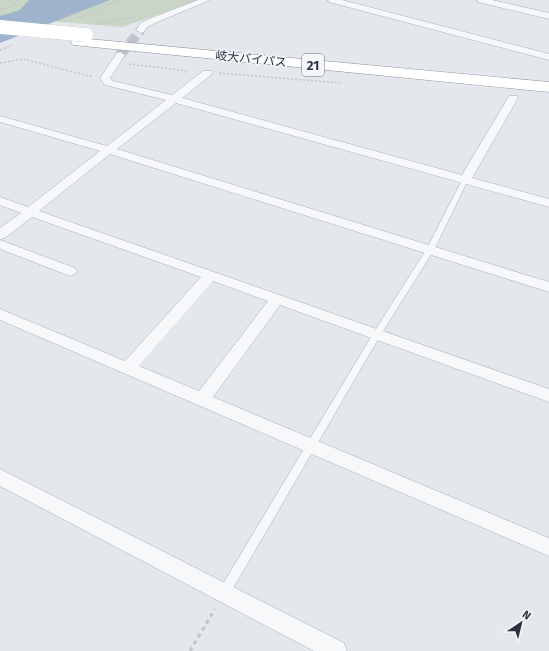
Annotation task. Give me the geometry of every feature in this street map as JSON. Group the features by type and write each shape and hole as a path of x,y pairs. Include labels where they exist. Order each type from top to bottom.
{"highway":[{"name":"岐大バイパス","path":"0,27 82,38 549,87"},
{"name":"岐大バイパス","path":"0,34 82,38 549,78"}],"street":[{"path":"141,30 144,25 152,20 206,0"},
{"path":"332,0 549,57"},
{"path":"481,0 549,16"},
{"path":"118,59 104,78 109,83 174,99 549,203"},
{"path":"0,235 207,73"},
{"path":"465,180 513,98"},
{"path":"0,119 108,150 549,287"},
{"path":"0,200 549,396"},
{"path":"0,244 70,271"},
{"path":"128,368 210,275"},
{"path":"202,399 277,298"},
{"path":"0,314 549,547"},
{"path":"0,477 336,651"}],"lane":[{"path":"224,593 377,334 430,250 465,180"}],"path":[{"path":"0,10 15,4 18,0"},
{"path":"81,21 78,17 120,0"},
{"path":"94,22 100,23"},
{"path":"0,63 23,59 97,78 104,78"},
{"path":"118,59 207,73 247,74 341,83"},
{"path":"190,651 224,593"}],"green space":[{"path":"0,0 198,0 123,27 0,17"}],"water":[{"path":"29,0 110,0 0,43 0,16 20,10"}],"tunnel":[{"path":"120,55 141,30"}]}
